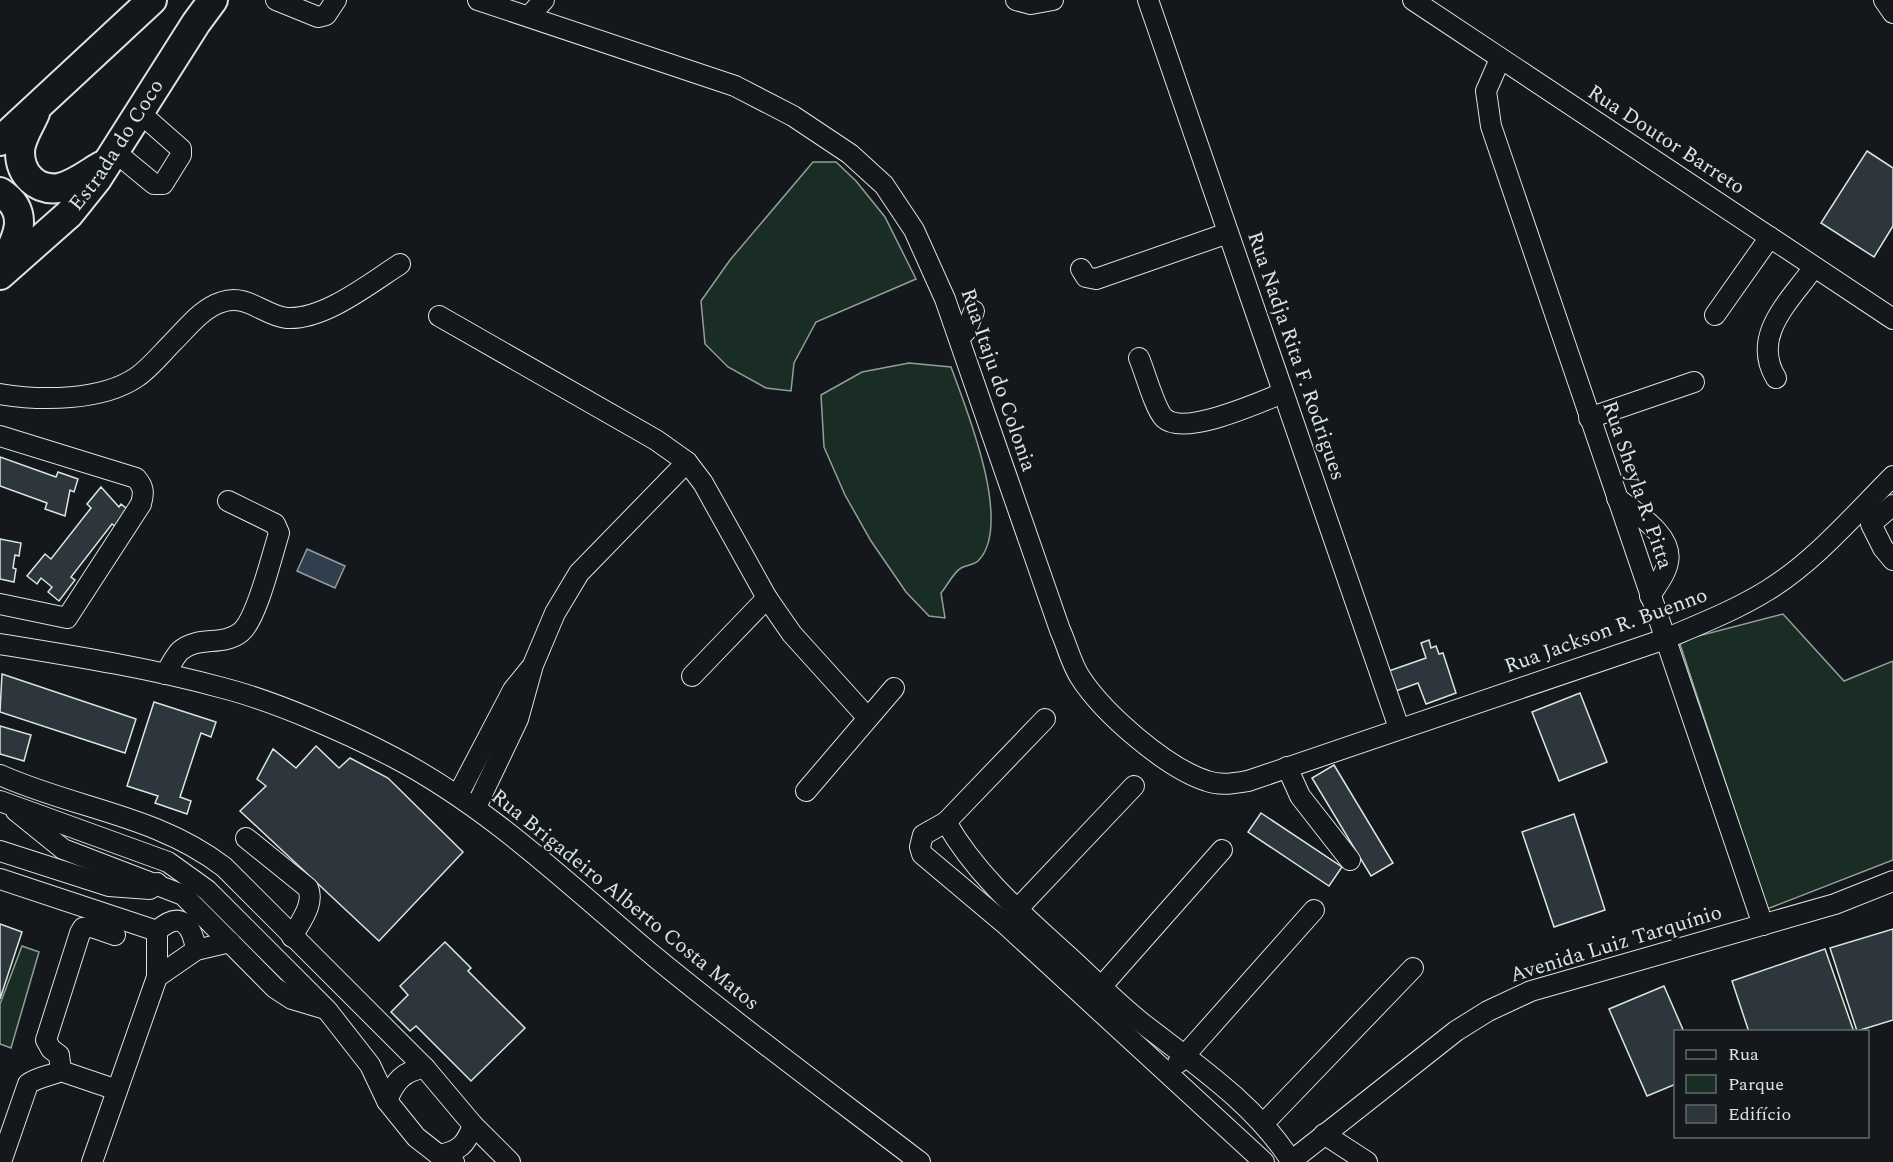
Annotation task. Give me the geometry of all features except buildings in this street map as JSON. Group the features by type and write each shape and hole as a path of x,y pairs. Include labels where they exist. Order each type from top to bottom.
{"highway":[{"path":"0,141 152,0"},
{"name":"Estrada do Coco","path":"0,275 69,214 111,157 213,0"},
{"path":"40,103 19,151 22,165 35,184 49,189 62,188 111,157"},
{"path":"0,192 13,200 20,216 14,245 0,270"}],"street":[{"path":"276,0 318,17 326,15 336,0"},
{"name":"Rua Itaju do Colonia","path":"478,0 735,86 793,116 850,154 884,185 914,231 945,299 1060,630 1080,676 1108,712 1143,743 1208,781 1227,784 1248,781 1398,728"},
{"path":"530,16 544,0"},
{"path":"1016,0 1031,4 1053,0"},
{"name":"Rua Nadja Rita F. Rodrigues","path":"1148,0 1398,728"},
{"name":"Rua Doutor Barreto","path":"1413,0 1893,319"},
{"path":"1884,0 1893,13"},
{"name":"Rua Sheyla R. Pitta","path":"1500,59 1486,91 1491,126 1763,925"},
{"path":"111,157 154,184 164,184 181,154 181,149 139,112"},
{"path":"1081,269 1086,277 1096,279 1228,233"},
{"path":"1715,315 1770,237"},
{"path":"0,394 34,400 107,391 137,376 206,310 224,301 246,301 284,318 306,317 346,298 400,264"},
{"path":"1776,378 1766,355 1769,334 1814,267"},
{"path":"959,338 966,331 974,311"},
{"path":"440,316 647,434 687,462 703,483 767,598 792,634 867,717"},
{"path":"1139,358 1163,417 1172,423 1202,422 1283,393"},
{"path":"1589,418 1694,382"},
{"path":"0,436 136,478 142,484 144,494 141,504 68,618 0,604"},
{"path":"476,807 518,719 533,664 555,613 579,573 687,462"},
{"name":"Rua Jackson R. Buenno","path":"1398,728 1665,639 1732,610 1769,590 1798,569 1893,476"},
{"path":"1617,498 1655,529 1668,551 1668,565 1650,596"},
{"path":"165,674 180,652 199,641 227,639 242,632 258,601 279,533 275,524 228,501"},
{"path":"1893,505 1871,524 1883,548 1893,560"},
{"path":"692,676 767,598"},
{"name":"Rua Brigadeiro Alberto Costa Matos","path":"0,644 165,674 226,688 314,721 392,757 476,807 546,861 724,1014 920,1162"},
{"path":"458,795 513,690 533,664"},
{"path":"806,791 894,688"},
{"path":"1045,718 946,822 923,835 920,847 922,854 1011,917 1185,1055 1264,1123 1291,1162"},
{"path":"1287,767 1300,796 1350,860"},
{"path":"0,775 148,824 197,847 225,867 292,937 425,1068 473,1125 510,1162"},
{"path":"1011,917 1134,786"},
{"path":"3,802 63,849 81,858 183,895 275,988 292,999 327,1010"},
{"path":"3,802 168,862 207,890 327,1010 370,1065 387,1101 416,1137 446,1158 467,1142 473,1125"},
{"path":"946,822 973,865 1011,917 1128,1038 1264,1162"},
{"path":"246,838 308,888 311,895 309,905 292,937"},
{"path":"1101,987 1222,850"},
{"path":"0,851 109,886 150,889 163,886"},
{"path":"0,879 165,926 185,923 193,931 195,950"},
{"name":"Avenida Luiz Tarquínio","path":"1291,1162 1456,1031 1488,1011 1531,991 1835,904 1893,880"},
{"path":"92,1162 157,977 165,926 163,886"},
{"path":"1167,1074 1314,910"},
{"path":"61,1071 59,1055 51,1049 46,1040 80,933 83,928 92,927 115,935"},
{"path":"157,977 195,950 230,942"},
{"path":"1264,1123 1413,968"},
{"path":"1128,1038 1140,1021"},
{"path":"387,1101 392,1087 400,1078 412,1069 425,1068"},
{"path":"2,1162 28,1084 35,1078 46,1077 61,1071 117,1090"},
{"path":"1217,1119 1240,1102"},
{"path":"1324,1134 1367,1162"}],"green space":[{"path":"813,162 836,162 856,181 885,217 916,279 816,322 794,363 791,391 766,388 728,367 705,344 701,301 730,260"},
{"path":"909,363 951,367 976,437 989,495 991,521 988,544 978,561 958,570 941,593 945,618 929,616 906,592 871,541 845,495 824,447 821,395 862,372"},
{"path":"1783,614 1844,681 1893,661 1893,860 1767,909 1679,641"},
{"path":"22,946 39,952 11,1048 0,1044 0,1004"}],"water":[{"path":"307,549 345,566 335,588 297,571"}]}
